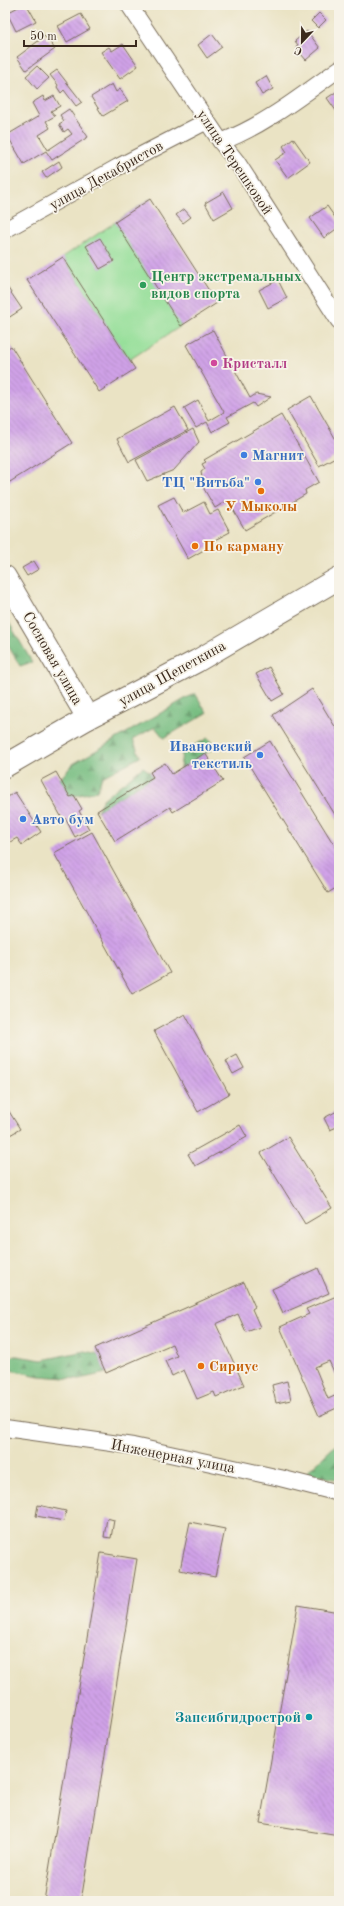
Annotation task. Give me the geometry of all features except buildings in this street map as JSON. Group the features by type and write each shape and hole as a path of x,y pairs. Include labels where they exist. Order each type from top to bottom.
{"main road":[{"name":"Сосновая улица","path":"5,577 88,718"},
{"name":"улица Щепеткина","path":"5,766 88,718 197,660 339,578"}],"street":[{"name":"улица Терешковой","path":"129,5 207,122 237,162 339,321"},
{"path":"221,142 245,133 283,109 339,69"},
{"name":"улица Декабристов","path":"5,230 118,167 207,122"},
{"name":"Инженерная улица","path":"5,1428 133,1446 280,1478 339,1493"}],"green space":[{"name":"Центр экстремальных видов спорта","path":"150,199 181,326 129,360 63,257"},
{"path":"5,616 32,662 20,666 5,640"},
{"path":"195,693 207,713 164,738 155,727 133,739 140,757 102,777 97,791 70,797 60,779 73,764"},
{"path":"208,738 217,746 180,769 182,752"},
{"path":"143,767 150,772 153,777 97,811 103,799"},
{"path":"85,1351 98,1354 106,1373 79,1379 39,1376 5,1369 5,1357 17,1356 42,1360"},
{"path":"339,1442 339,1480 306,1473"}],"place":[{"name":"Центр экстремальных видов спорта","path":"143,285"},
{"name":"Кристалл","path":"214,363"},
{"name":"Магнит","path":"244,455"},
{"name":"ТЦ \"Витьба\"","path":"258,482"},
{"name":"У Мыколы","path":"261,491"},
{"name":"По карману","path":"195,546"},
{"name":"Ивановский текстиль","path":"260,755"},
{"name":"Авто бум","path":"23,819"},
{"name":"Сириус","path":"201,1366"},
{"name":"Запсибгидрострой","path":"309,1717"}]}
